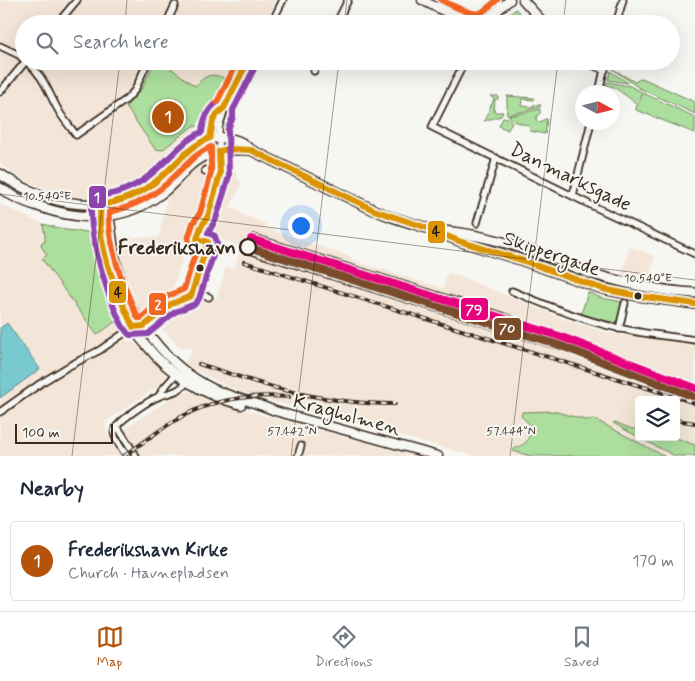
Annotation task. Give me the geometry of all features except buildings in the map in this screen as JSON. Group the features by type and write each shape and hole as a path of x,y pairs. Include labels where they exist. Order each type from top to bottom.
{"main road":[{"name":"Skippergade","path":"214,138 242,143 251,150 374,210 459,241 521,260 603,289 695,304"},
{"path":"0,174 28,190 57,200 91,205 104,204 122,200 144,191 157,182 188,150 198,143 214,138"},
{"name":"Skippergade","path":"216,151 229,149 251,150"},
{"path":"0,188 28,203 55,212 84,217 110,216 134,209 154,199 193,163 204,155 216,151"},
{"name":"Skippergade","path":"430,229 462,233 524,248 591,273 625,282 655,289 695,293"}],"street":[{"path":"64,15 77,0"},
{"path":"276,15 284,0"},
{"path":"340,15 348,0"},
{"path":"422,0 455,15"},
{"path":"492,15 510,0"},
{"path":"523,0 537,15"},
{"path":"619,15 623,0"},
{"path":"170,15 175,5"},
{"path":"0,46 15,53"},
{"path":"0,92 18,70"},
{"path":"36,70 76,136 127,99 135,90 144,70"},
{"path":"200,227 208,216 220,174 214,138 224,115 224,108 243,70"},
{"name":"Danmarksgade","path":"460,70 432,127 695,254"},
{"path":"601,85 604,70"},
{"path":"573,195 589,130"},
{"path":"205,171 212,167 216,151"},
{"path":"477,223 496,158"},
{"name":"Kragholmen","path":"104,204 110,216 115,254 124,290 142,323 167,355 186,371 215,390 264,406 275,412"},
{"name":"Kragholmen","path":"104,204 99,216 109,269 136,333 167,368 187,382 225,400 438,456"},
{"path":"512,291 578,318 619,329 695,340"},
{"path":"0,412 41,383 100,350 133,326 142,323 171,304 191,296 209,297"},
{"path":"619,329 626,303"},
{"path":"127,456 114,434 114,430 125,418 159,396 167,395 183,387 187,382 186,371 176,374 159,396"},
{"path":"117,426 136,456"},
{"path":"298,456 301,446"}],"shaded area":[{"path":"0,0 276,0 269,15 15,15 15,70 240,70 234,83 213,113 206,128 185,143 152,178 131,193 114,198 90,200 34,184 19,177 0,164"},
{"path":"231,156 238,180 242,183 230,208 266,224 265,228 351,257 351,260 443,288 448,272 567,320 608,333 695,344 695,456 475,456 260,398 227,387 195,370 185,363 193,349 186,347 181,349 155,321 167,312 192,300 206,302 217,297 226,267 234,269 241,246 210,237 191,237 170,296 170,301 143,313 123,266 118,237 159,237 166,202 171,192 198,165 206,160"},
{"path":"0,204 43,224 45,242 41,246 47,255 43,258 96,335 115,322 129,343 134,343 140,347 164,371 165,378 160,385 106,421 107,433 121,456 0,456 0,398 40,369 6,323 0,328"},
{"path":"630,247 655,256 649,280 621,274"},
{"path":"195,392 224,404 414,456 141,456 127,435 127,427 177,394"}],"green space":[{"path":"516,9 522,15 509,15"},
{"path":"151,70 173,70 195,86 204,78 212,75 232,81 206,127 193,126 162,150 155,149 126,107 142,88"},
{"path":"614,70 635,82 642,78 695,102 695,114 639,88"},
{"path":"610,71 628,83 608,80"},
{"path":"607,82 630,86 642,92 636,103 620,91 620,85 606,85"},
{"path":"643,93 695,117 695,133 636,110"},
{"path":"490,96 498,96 498,99 495,99 494,112 503,112 501,116 484,121 494,99"},
{"path":"507,96 534,98 534,100 522,99 521,106 533,107 533,105 541,105 540,107 508,115 506,112"},
{"path":"540,109 536,120 539,122 547,119 545,134 530,131 529,126 514,121 509,116"},
{"path":"507,117 512,122 508,130 499,126 503,118"},
{"path":"43,224 66,230 98,233 106,271 106,280 122,314 123,319 119,327 115,322 97,335 42,259 47,255 41,246 42,242 45,242"},
{"path":"588,292 601,298 623,302 616,323 581,314"},
{"path":"553,411 586,420 594,419 664,456 531,456 513,451 513,449 527,441 529,434 530,425 521,416 522,412"},
{"path":"613,423 635,429 635,435"},
{"path":"680,439 695,445 695,456 675,456 646,441 680,441"}],"water":[{"path":"7,323 40,369 0,398 0,328"}],"railway":[{"path":"253,235 501,313 583,344"},
{"path":"247,252 695,391"},
{"path":"244,262 695,403"},
{"path":"199,364 305,395 350,402 395,404"},
{"path":"124,456 175,420 208,405 248,397 289,397"},
{"path":"680,421 695,423"}],"transit line":[{"name":"2","path":"441,0 471,13 480,13 497,0"},
{"name":"2","path":"217,102 233,70"},
{"name":"4","path":"243,70 224,108 213,121 210,138 189,150 148,188 125,199 101,205 100,220 104,251 120,299 133,327 144,326 171,304 191,296 208,242 197,239 201,227 208,216 220,174 219,151 229,149 251,150 374,210 459,241 521,260 603,289 695,304"},
{"name":"1","path":"217,102 206,116 202,132 177,149 148,177 125,190 94,199 91,209 92,226 101,270 116,312 123,327 130,335 148,334 175,312 195,304 199,299 217,243 215,236 208,233 216,219 229,176 228,129 233,117 233,110 253,70"},
{"name":"2","path":"211,147 211,173 200,213 193,223 188,240 190,244 197,248 184,289 166,297 141,318 138,318 127,294 114,253 109,225 109,212 127,207 152,195 195,156 211,147"},
{"name":"79","path":"251,239 559,336 695,388"},
{"name":"70","path":"248,247 556,344 692,396"}],"place":[{"name":"Frederikshavn Kirke","path":"168,117"},
{"name":"Frederikshavn","path":"248,247"}]}
